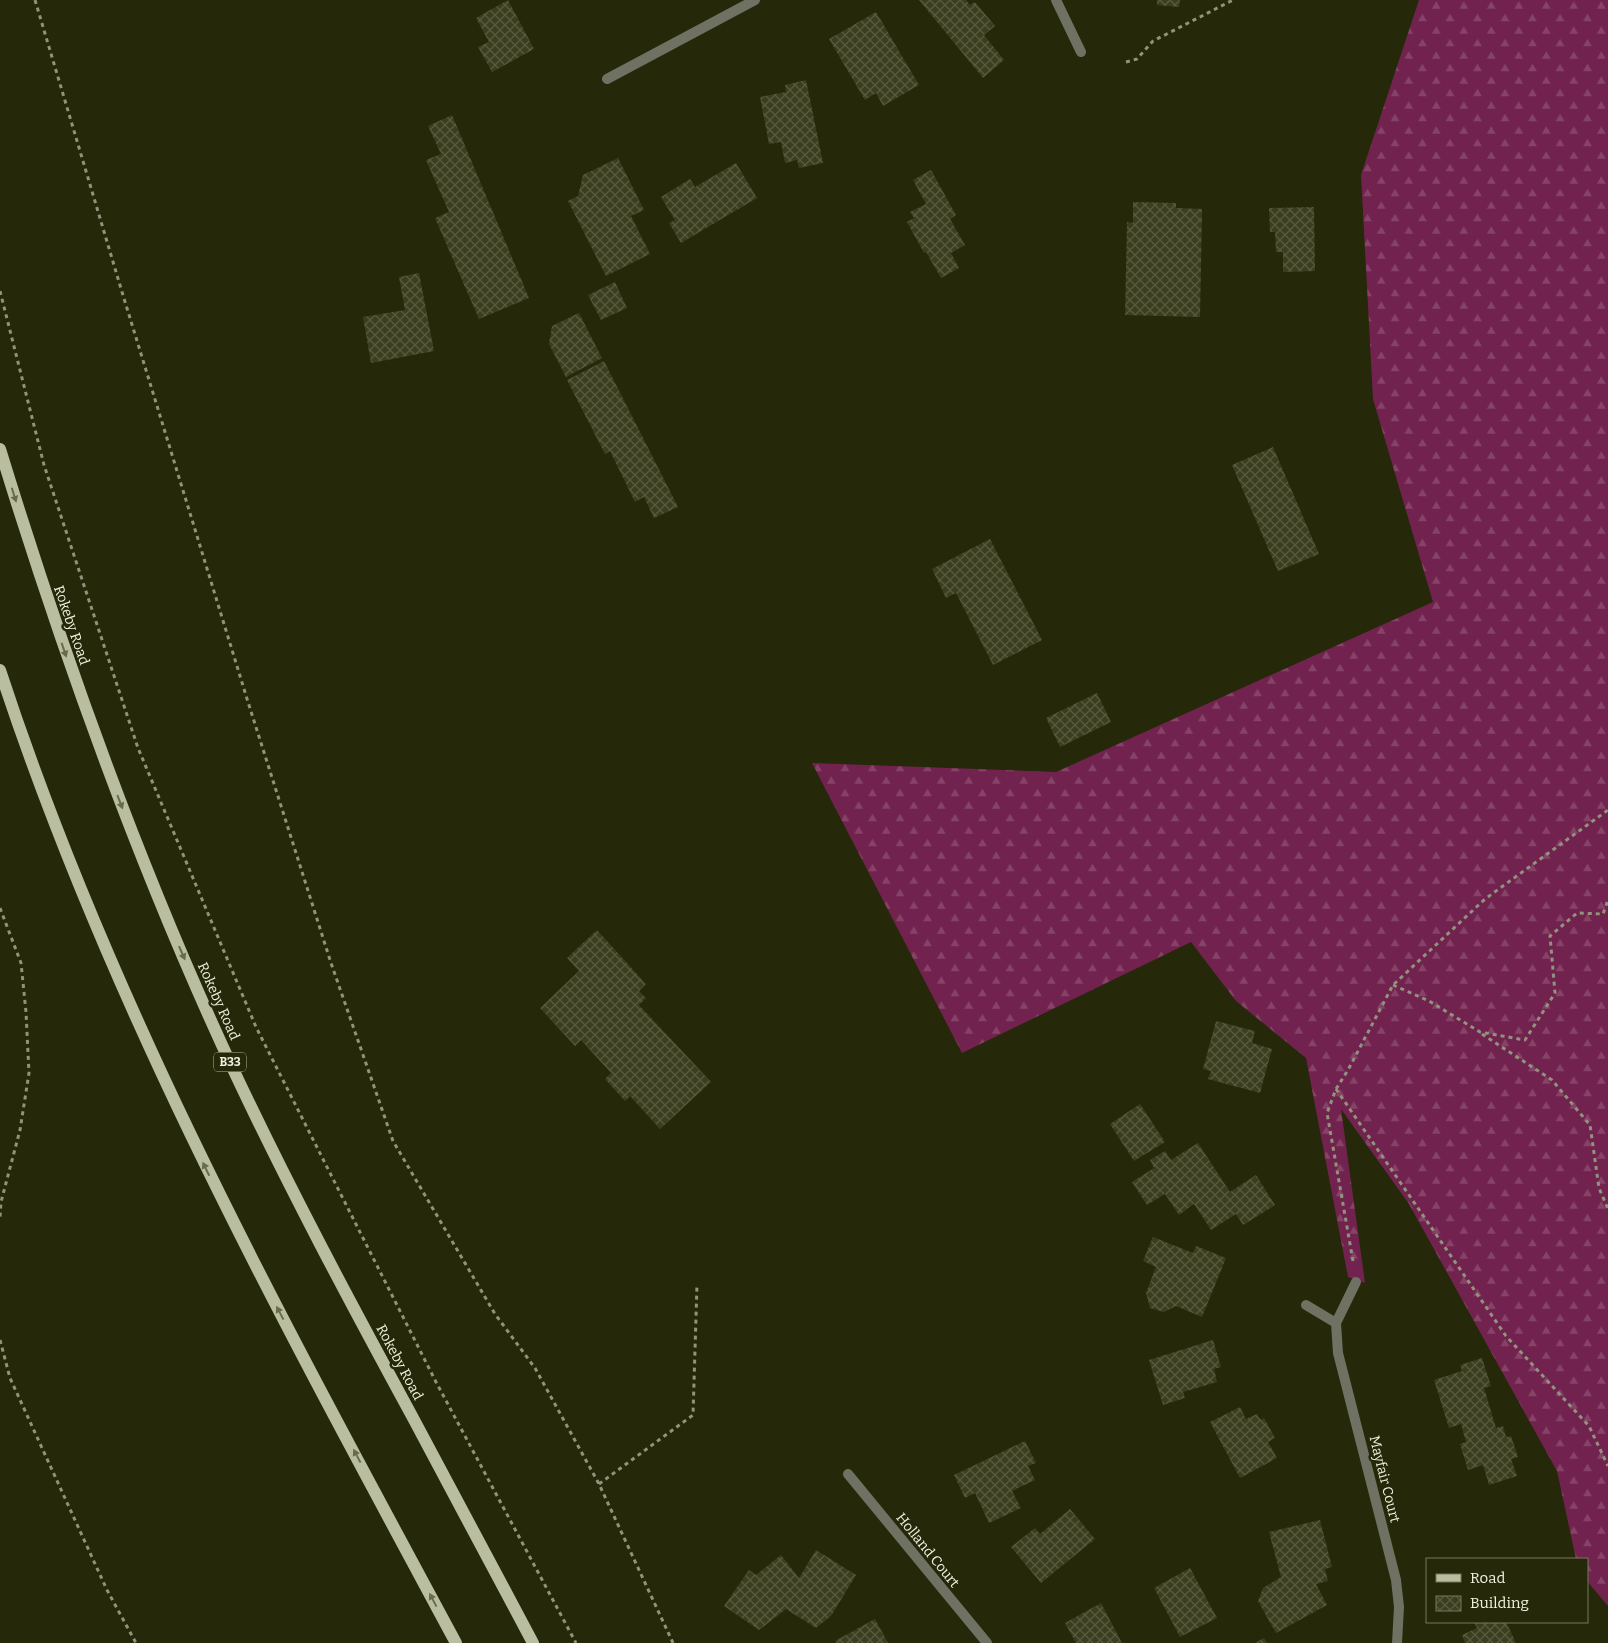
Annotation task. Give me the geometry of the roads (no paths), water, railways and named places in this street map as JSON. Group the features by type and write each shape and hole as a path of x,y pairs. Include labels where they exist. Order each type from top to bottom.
{"main road":[{"name":"Rokeby Road","path":"0,449 44,592 101,752 162,907 205,1006 252,1110 307,1220 533,1643"},
{"path":"0,670 50,809 99,932 169,1089 248,1252 456,1643"}],"street":[{"path":"608,79 755,0"},
{"path":"1056,0 1081,52"},
{"name":"Mayfair Court","path":"1356,1282 1336,1323 1338,1353 1396,1580 1399,1607 1397,1643"},
{"path":"1306,1305 1336,1323"},
{"name":"Holland Court","path":"848,1474 987,1643"}]}
